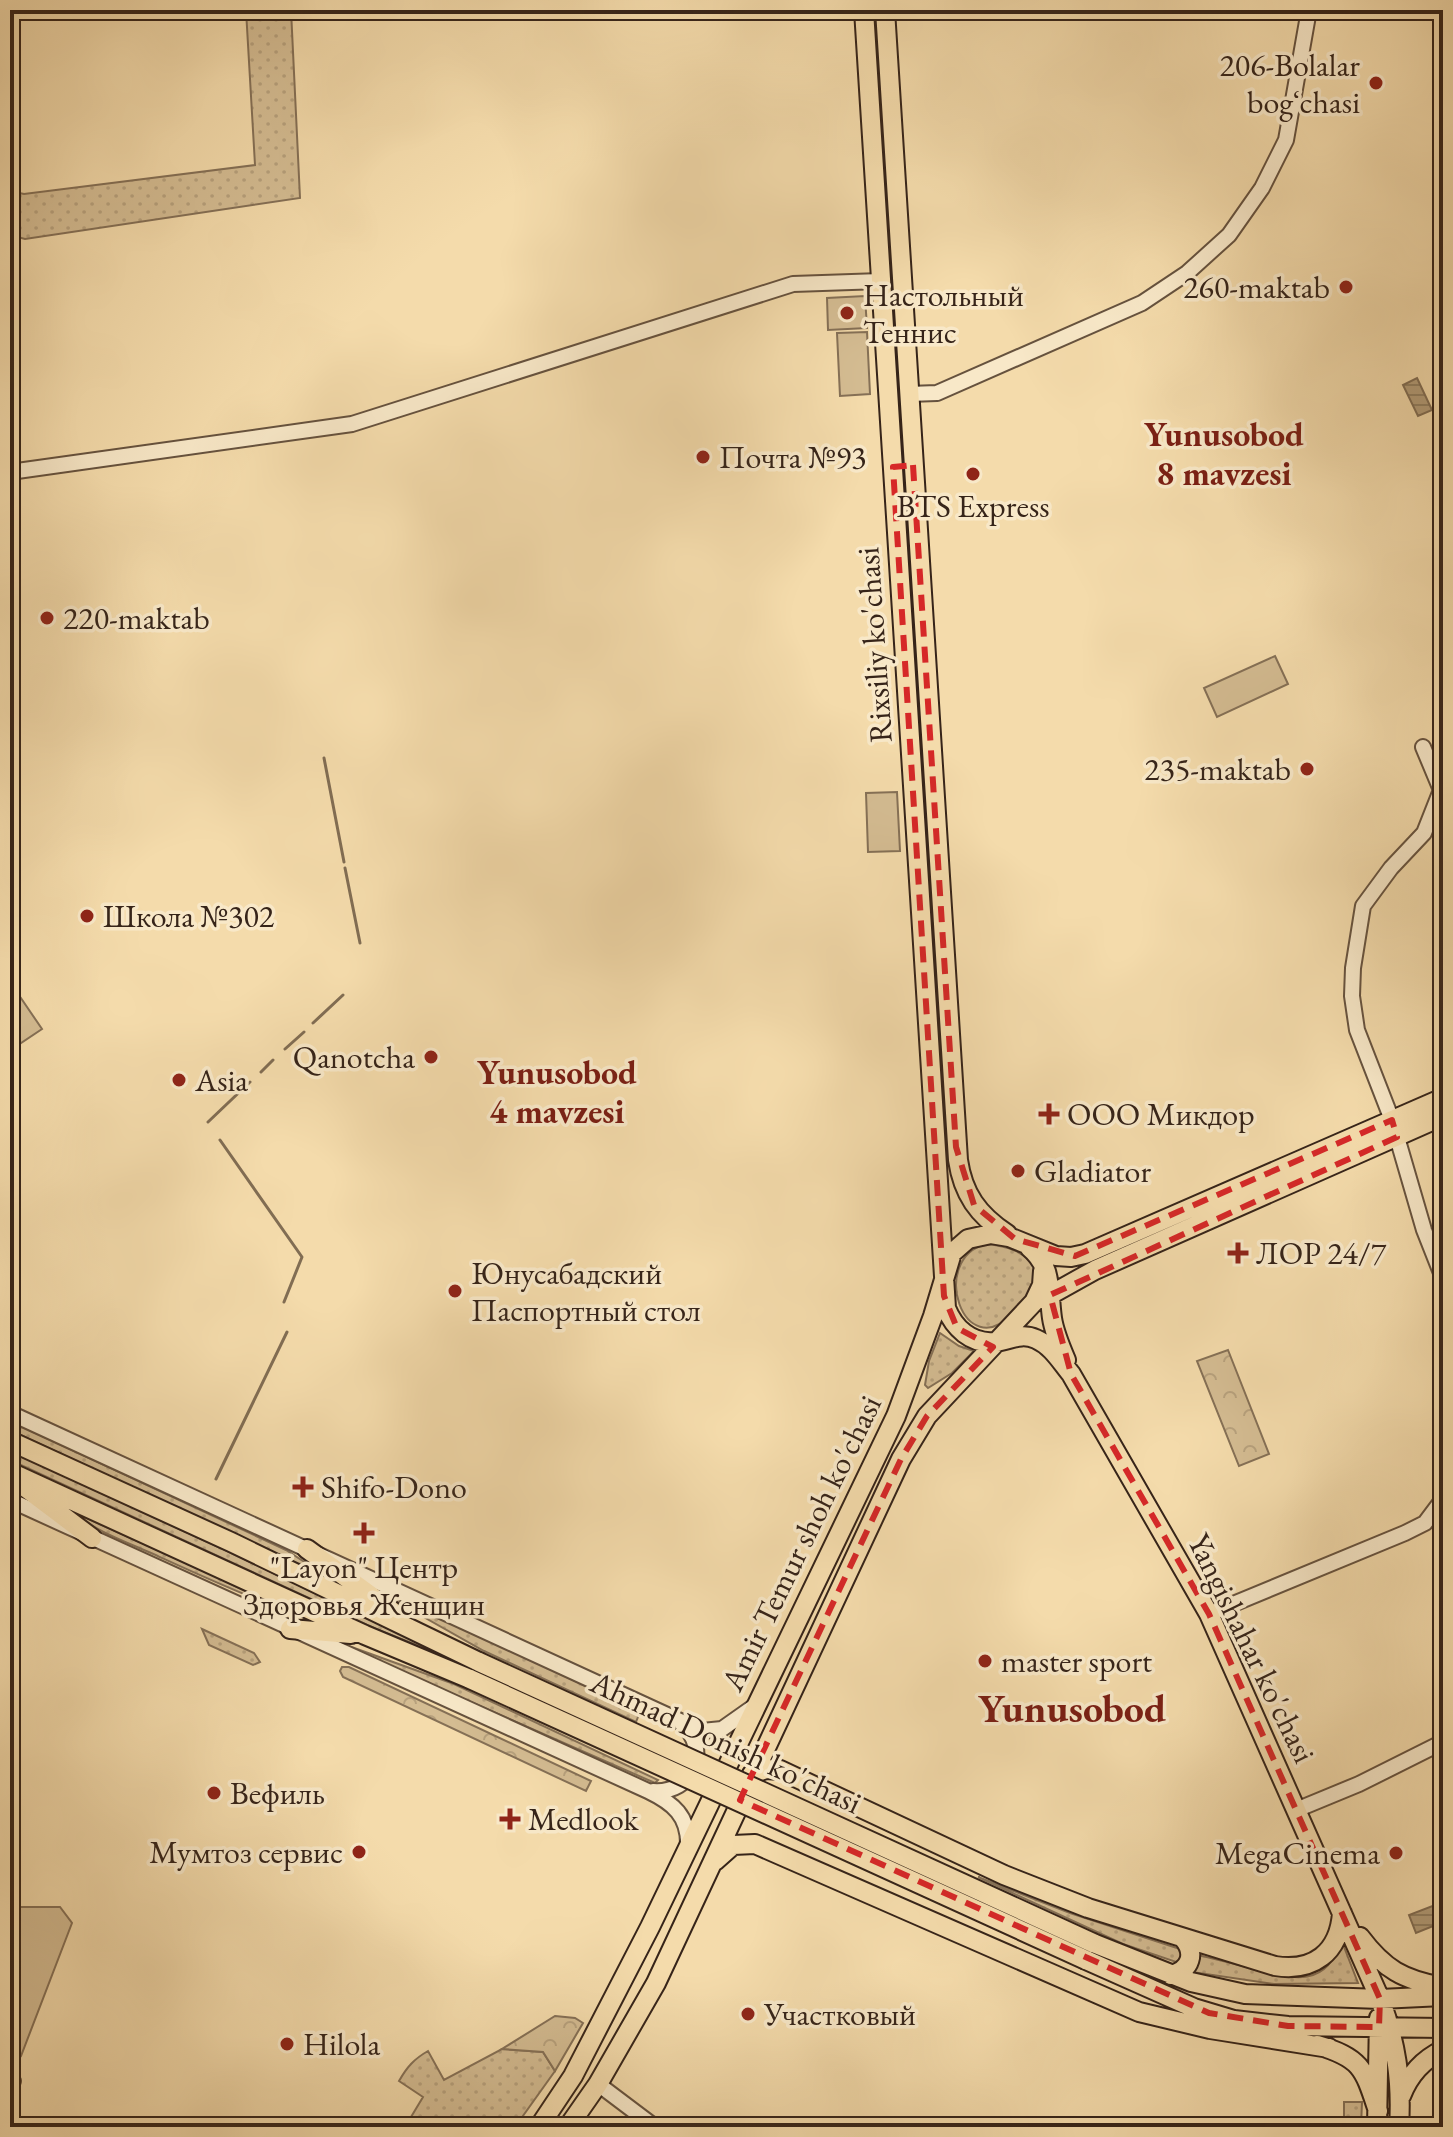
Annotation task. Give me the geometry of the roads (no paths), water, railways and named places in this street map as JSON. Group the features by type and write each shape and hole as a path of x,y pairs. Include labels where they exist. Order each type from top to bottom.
{"main road":[{"name":"Rixsiliy ko'chasi","path":"864,10 945,1277"},
{"name":"Rixsiliy ko'chasi","path":"885,10 956,1147 963,1186 978,1211 1015,1239"},
{"path":"893,467 913,465"},
{"path":"931,1074 942,1079 952,1073"},
{"name":"Amir Temur shoh ko'chasi","path":"1028,1310 1095,1270 1394,1128 1443,1098"},
{"name":"Amir Temur shoh ko'chasi","path":"539,2127 573,2076 601,2024 901,1406 952,1253 968,1239 991,1234 1015,1239 1056,1256 1085,1254 1394,1128 1443,1116"},
{"path":"1015,1239 1039,1257 1049,1277 1051,1294"},
{"name":"Amir Temur shoh ko'chasi","path":"568,2127 598,2084 656,1983 901,1459 927,1416 1028,1310 1042,1282 1043,1268 1039,1257"},
{"path":"945,1277 946,1308 957,1328 976,1339 998,1342"},
{"name":"Yangishahar ko'chasi","path":"1051,1294 1052,1320 1071,1374"},
{"name":"Yangishahar ko'chasi","path":"998,1342 1015,1336 1035,1339 1053,1352 1071,1374 1209,1614 1342,1912"},
{"name":"Ahmad Donish ko'chasi","path":"10,1441 231,1542 1090,1952 1194,2008 1234,2020 1288,2026 1443,2028"},
{"path":"10,1474 92,1538"},
{"name":"Ahmad Donish ko'chasi","path":"10,1474 365,1635 1090,1952 1217,1989 1254,1995 1380,1999 1443,1996"},
{"path":"307,1549 429,1638"},
{"path":"802,1611 809,1607 818,1609 823,1623"},
{"path":"290,1629 365,1635"},
{"path":"752,1774 766,1769 780,1770 1004,1875 1088,1908 1275,1966 1304,1967 1318,1960 1339,1931 1342,1912"},
{"path":"707,1869 733,1845 755,1844 1139,2012 1210,2029 1329,2048"},
{"path":"1342,1912 1386,1967 1414,1980 1443,1987"},
{"path":"1342,1912 1380,1999 1385,2027 1398,2062 1401,2098 1399,2127"},
{"path":"1171,1975 1180,1972 1190,1961 1190,1950 1183,1938"},
{"path":"1139,2012 1234,2020 1329,2048 1356,2061 1366,2078 1378,2119"},
{"path":"1378,2119 1385,2027"},
{"path":"1401,2098 1414,2072 1443,2050"}],"street":[{"path":"909,394 937,393 1142,303 1187,273 1221,244 1237,227 1262,188 1286,140 1309,10"},
{"path":"10,472 352,424 793,284 881,281"},
{"path":"1423,747 1441,790 1424,833 1391,868 1363,906 1353,968 1352,996 1357,1030 1394,1128 1424,1230 1443,1278"},
{"name":"Ahmad Donish ko'chasi","path":"10,1413 702,1731 722,1729 756,1705"},
{"path":"1209,1614 1405,1533 1425,1523 1443,1499"},
{"path":"10,1500 668,1801 678,1810 686,1827 688,1847"},
{"path":"648,1791 662,1792 674,1788 686,1781 695,1770 697,1755 694,1740 687,1728 676,1720"},
{"path":"1296,1810 1359,1784 1443,1742"},
{"path":"598,2084 655,2127"}],"waterway":[{"path":"324,758 344,862"},
{"path":"345,868 360,943"},
{"path":"313,1023 343,995"},
{"path":"285,1049 304,1032"},
{"path":"261,1072 273,1060"},
{"path":"208,1122 250,1082"},
{"path":"220,1140 302,1257 284,1302"},
{"path":"216,1479 287,1332"}],"place":[{"name":"206-Bolalar bogʻchasi","path":"1376,83"},
{"name":"260-maktab","path":"1346,287"},
{"name":"Настольный Теннис","path":"847,313"},
{"name":"Почта №93","path":"703,457"},
{"name":"BTS Express","path":"973,474"},
{"name":"220-maktab","path":"47,618"},
{"name":"235-maktab","path":"1307,769"},
{"name":"Школа №302","path":"87,916"},
{"name":"Qanotcha","path":"431,1057"},
{"name":"Asia","path":"179,1080"},
{"name":"ООО Микдор","path":"1049,1114"},
{"name":"Gladiator","path":"1018,1171"},
{"name":"ЛОР 24/7","path":"1238,1253"},
{"name":"Юнусабадский Паспортный стол","path":"455,1291"},
{"name":"Shifo-Dono","path":"303,1487"},
{"name":"\"Layon\" Центр Здоровья Женщин","path":"364,1533"},
{"name":"master sport","path":"985,1661"},
{"name":"Вефиль","path":"214,1793"},
{"name":"Medlook","path":"510,1819"},
{"name":"Мумтоз сервис","path":"359,1852"},
{"name":"MegaCinema","path":"1396,1853"},
{"name":"Участковый","path":"748,2014"},
{"name":"Hilola","path":"287,2044"}],"district":[{"name":"Yunusobod 8 mavzesi","path":"1224,454"},
{"name":"Yunusobod 4 mavzesi","path":"557,1092"},
{"name":"Yunusobod","path":"1072,1708"}]}
